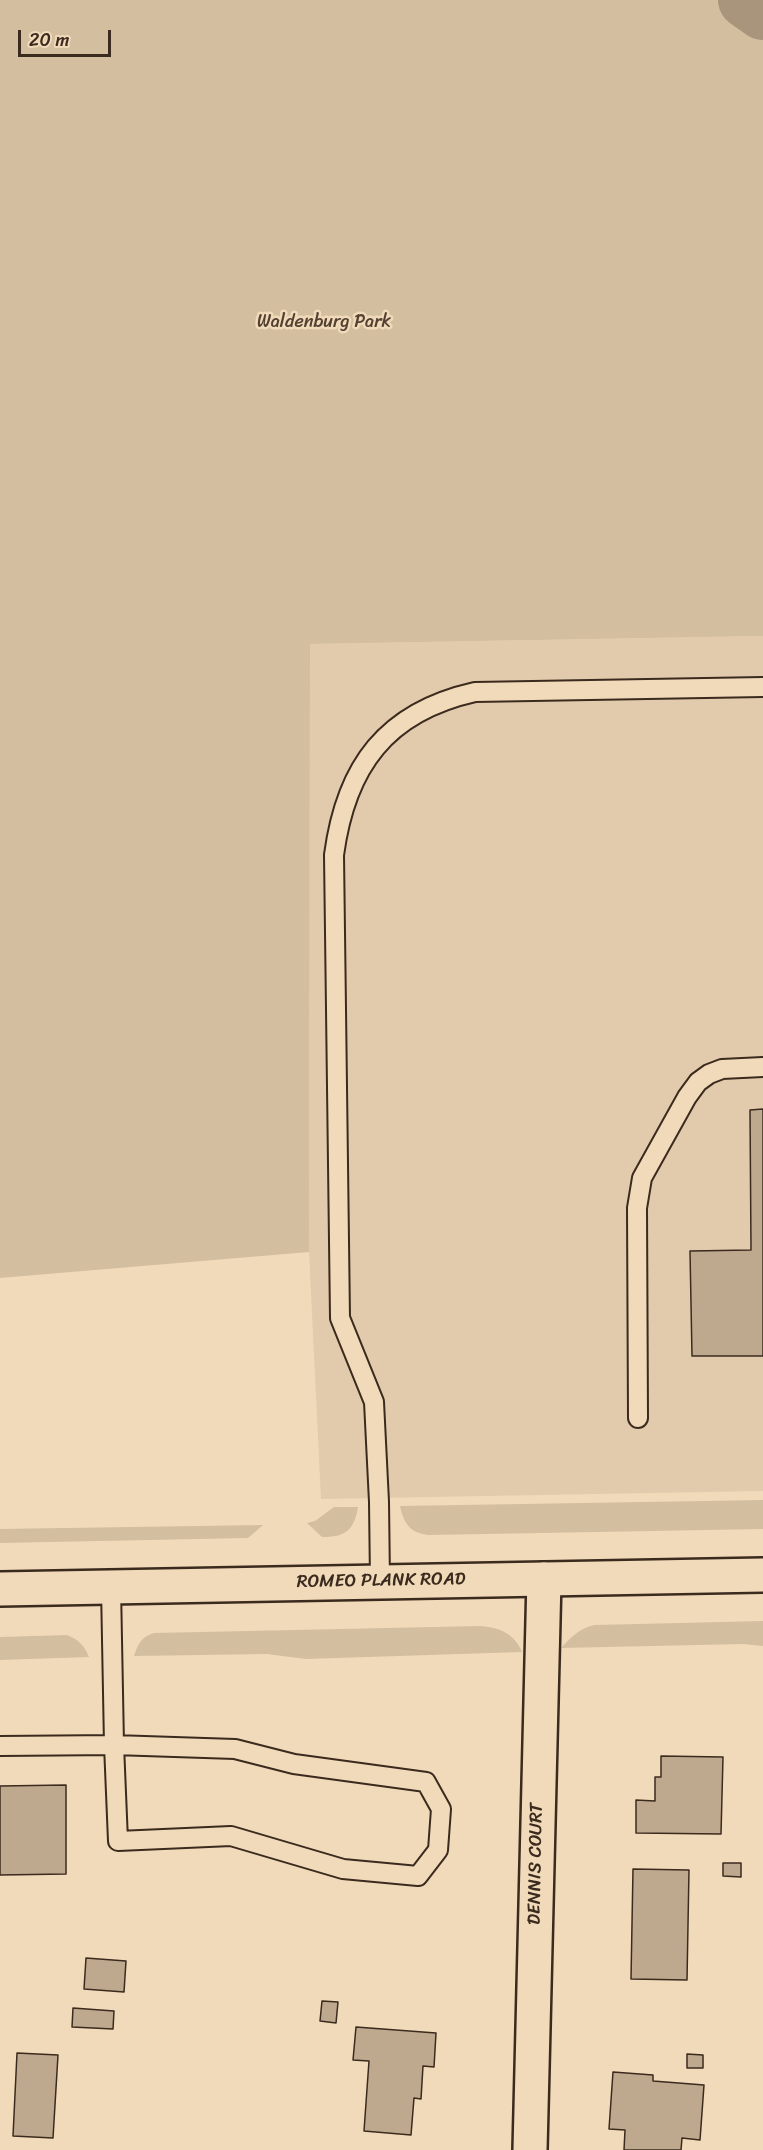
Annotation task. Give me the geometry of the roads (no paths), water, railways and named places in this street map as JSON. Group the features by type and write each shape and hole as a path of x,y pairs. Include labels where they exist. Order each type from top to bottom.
{"main road":[{"name":"ROMEO PLANK ROAD","path":"0,1589 763,1575"},
{"name":"DENNIS COURT","path":"530,2150 544,1579"}],"lane":[{"path":"380,1581 374,1402 340,1318 334,855 338,827 357,775 373,749 397,726 423,708 448,698 475,692 763,687"},
{"path":"638,1418 637,1208 642,1178 687,1097 698,1082 722,1069 763,1067"},
{"path":"0,1746 114,1745 235,1749 294,1764 426,1782 441,1809 438,1850 418,1876 343,1869 231,1836 118,1840 114,1745 111,1587"}],"waterway":[{"path":"746,0 763,12"}],"park label":[{"name":"Waldenburg Park","path":"324,322"}]}
